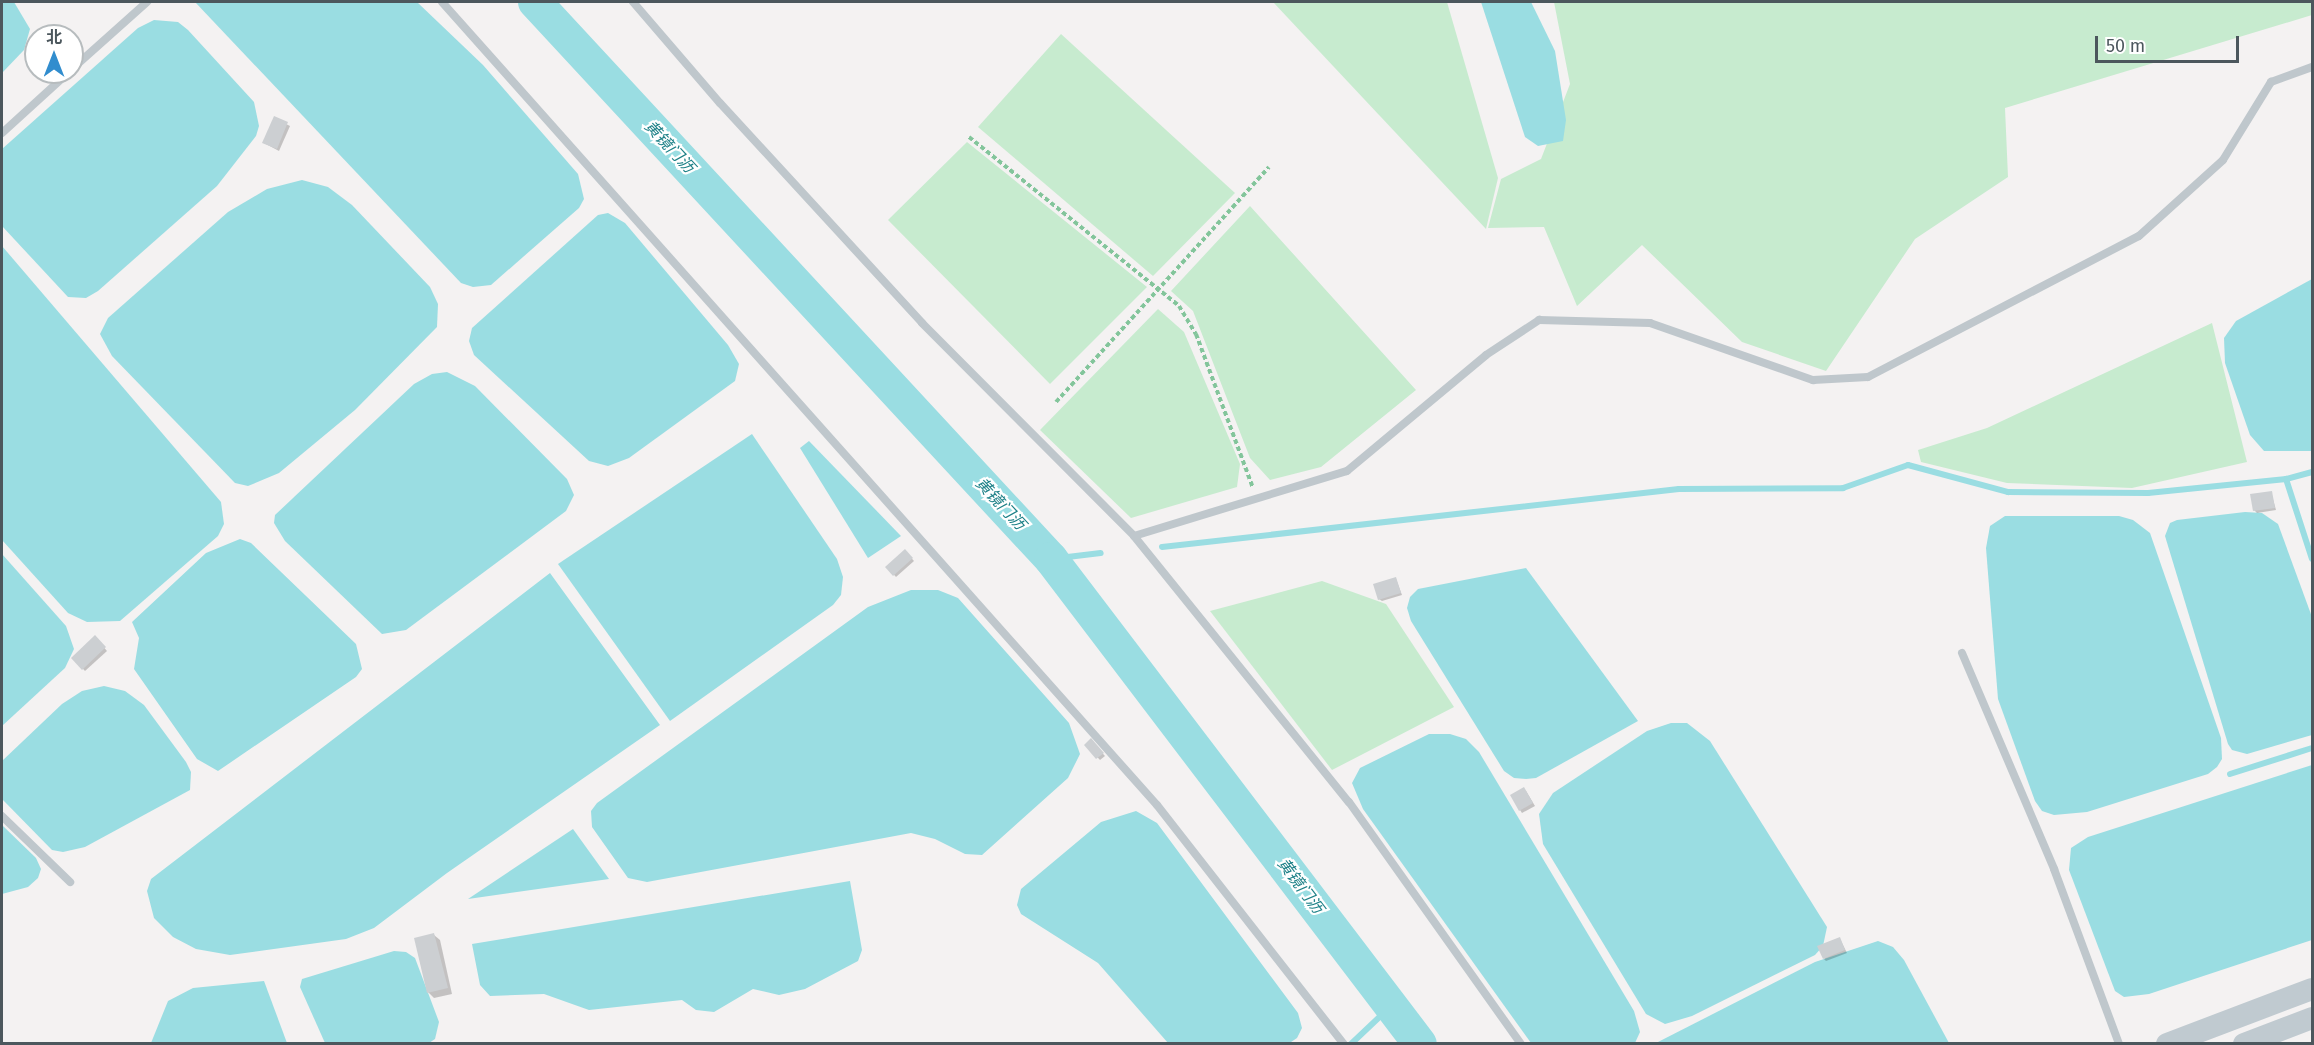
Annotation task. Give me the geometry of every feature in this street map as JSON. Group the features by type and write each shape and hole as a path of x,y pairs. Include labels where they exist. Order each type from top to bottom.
{"main road":[{"path":"2167,1044 2313,988"},
{"path":"2244,1044 2313,1018"}],"lane":[{"path":"84,58 147,2"},
{"path":"442,2 1157,805 1344,1044"},
{"path":"633,2 720,103 922,323 1134,536 1349,802 1521,1044"},
{"path":"1134,536 1347,471 1486,355 1539,320 1650,323 1813,380 1868,377 2139,236 2223,160 2271,82 2313,67"},
{"path":"2,133 56,84"},
{"path":"1962,653 2054,869 2119,1044"},
{"path":"2,816 70,882"}],"path":[{"path":"969,136 1179,306 1196,334 1254,491"},
{"path":"1056,402 1269,167"}],"green space":[{"path":"1273,2 1447,2 1498,178 1486,229"},
{"path":"1554,2 2312,2 2312,15 2005,108 2008,177 1915,239 1826,371 1742,342 1642,245 1577,306 1544,227 1488,228 1501,179 1541,159 1570,84"},
{"path":"1061,34 1235,193 1153,276 978,127"},
{"path":"967,142 1147,287 1050,384 888,220"},
{"path":"1250,206 1416,390 1321,467 1270,480 1250,458 1193,311 1171,291"},
{"path":"1158,309 1184,332 1240,464 1237,487 1131,518 1040,430"},
{"path":"2212,323 2247,462 2132,488 2007,483 1921,462 1918,450 1987,428"},
{"path":"1322,581 1386,604 1454,707 1332,770 1210,611"}],"water":[{"path":"2,2 14,2 27,24 24,24 24,50 2,73"},
{"path":"195,2 417,2 483,65 578,174 584,199 579,208 491,285 473,287 461,283"},
{"path":"1481,2 1531,2 1555,51 1566,120 1563,141 1538,146 1525,137"},
{"path":"154,20 178,22 188,30 254,102 259,126 256,136 217,186 98,291 86,298 68,297 2,226 2,149 75,84 84,84 84,76 138,28"},
{"path":"302,180 328,187 352,205 430,287 438,304 437,327 355,410 279,473 248,486 235,483 112,356 100,334 108,318 228,212 267,189"},
{"path":"608,213 625,223 728,345 739,364 735,381 629,458 608,466 589,461 474,355 469,341 472,328 598,215"},
{"path":"2,246 221,502 224,524 218,536 120,621 87,622 68,613 2,540"},
{"path":"2312,279 2312,451 2264,451 2250,435 2225,363 2224,338 2236,321"},
{"path":"447,372 475,386 567,479 574,495 566,511 406,630 382,634 285,541 274,523 275,515 414,384 432,374"},
{"path":"752,434 837,559 843,577 841,595 833,605 670,721 558,564"},
{"path":"809,441 901,536 868,558 800,448"},
{"path":"2245,512 2262,513 2278,524 2312,617 2312,735 2247,754 2232,750 2228,744 2165,536 2170,523 2177,520"},
{"path":"2005,516 2119,516 2133,520 2150,533 2221,738 2222,759 2217,767 2208,774 2087,812 2054,815 2042,811 2035,801 1998,699 1986,548 1990,526"},
{"path":"240,539 251,543 356,644 362,669 356,677 218,771 197,759 134,669 139,638 132,622 206,553"},
{"path":"2,554 66,626 74,649 65,668 2,726"},
{"path":"1526,568 1638,721 1536,778 1526,779 1514,778 1504,771 1411,621 1407,608 1410,597 1418,589"},
{"path":"550,573 660,725 447,873 374,928 346,939 230,955 196,949 173,937 154,918 147,891 151,879"},
{"path":"911,590 938,590 958,598 1069,723 1080,754 1068,778 982,855 965,854 935,839 911,833 647,882 628,878 592,827 591,811 597,803 868,607"},
{"path":"104,686 125,691 144,705 186,762 191,772 190,790 85,847 63,852 52,850 2,799 2,761 62,704 82,691"},
{"path":"1671,723 1687,723 1710,741 1827,927 1823,946 1815,955 1692,1016 1665,1024 1646,1014 1543,844 1539,814 1553,793 1647,731"},
{"path":"1429,734 1450,734 1466,739 1479,752 1634,1011 1640,1032 1635,1043 1531,1043 1363,809 1352,783 1360,768"},
{"path":"2312,765 2312,940 2149,994 2124,997 2115,991 2069,870 2071,848 2088,837"},
{"path":"1136,811 1157,823 1298,1013 1302,1028 1297,1038 1288,1044 1168,1043 1098,963 1021,914 1017,905 1021,889 1101,822"},
{"path":"2,825 36,858 41,869 38,878 28,887 2,894"},
{"path":"573,829 609,879 468,899"},
{"path":"850,881 862,950 858,961 805,989 779,995 753,989 714,1012 696,1010 682,1000 589,1010 544,994 490,996 480,985 472,944"},
{"path":"1878,941 1893,947 1904,960 1949,1043 1656,1043 1815,962"},
{"path":"394,951 406,952 415,958 439,1022 435,1039 429,1043 325,1043 300,987 302,979"},
{"path":"264,981 287,1043 151,1043 168,1001 193,988"}],"building":[{"path":"274,116 288,122 277,149 262,143"},
{"path":"2272,491 2275,508 2253,511 2250,494"},
{"path":"905,549 913,558 893,576 885,567"},
{"path":"1396,577 1401,593 1378,600 1373,584"},
{"path":"95,635 106,647 82,670 71,658"},
{"path":"1091,738 1104,753 1096,759 1084,745"},
{"path":"1524,787 1533,803 1519,811 1510,795"},
{"path":"434,933 448,988 427,993 414,938"},
{"path":"1840,937 1845,950 1823,959 1817,946"}],"waterway":[{"name":"黄镜门沥","path":"535,2 1051,559 1420,1044"},
{"path":"1162,547 1679,489 1843,488 1908,465 2008,492 2148,493 2286,479 2312,472"},
{"path":"2286,479 2312,559"},
{"path":"1051,559 1101,553"},
{"path":"2230,774 2312,748"},
{"path":"1351,1044 1391,1006"}]}
